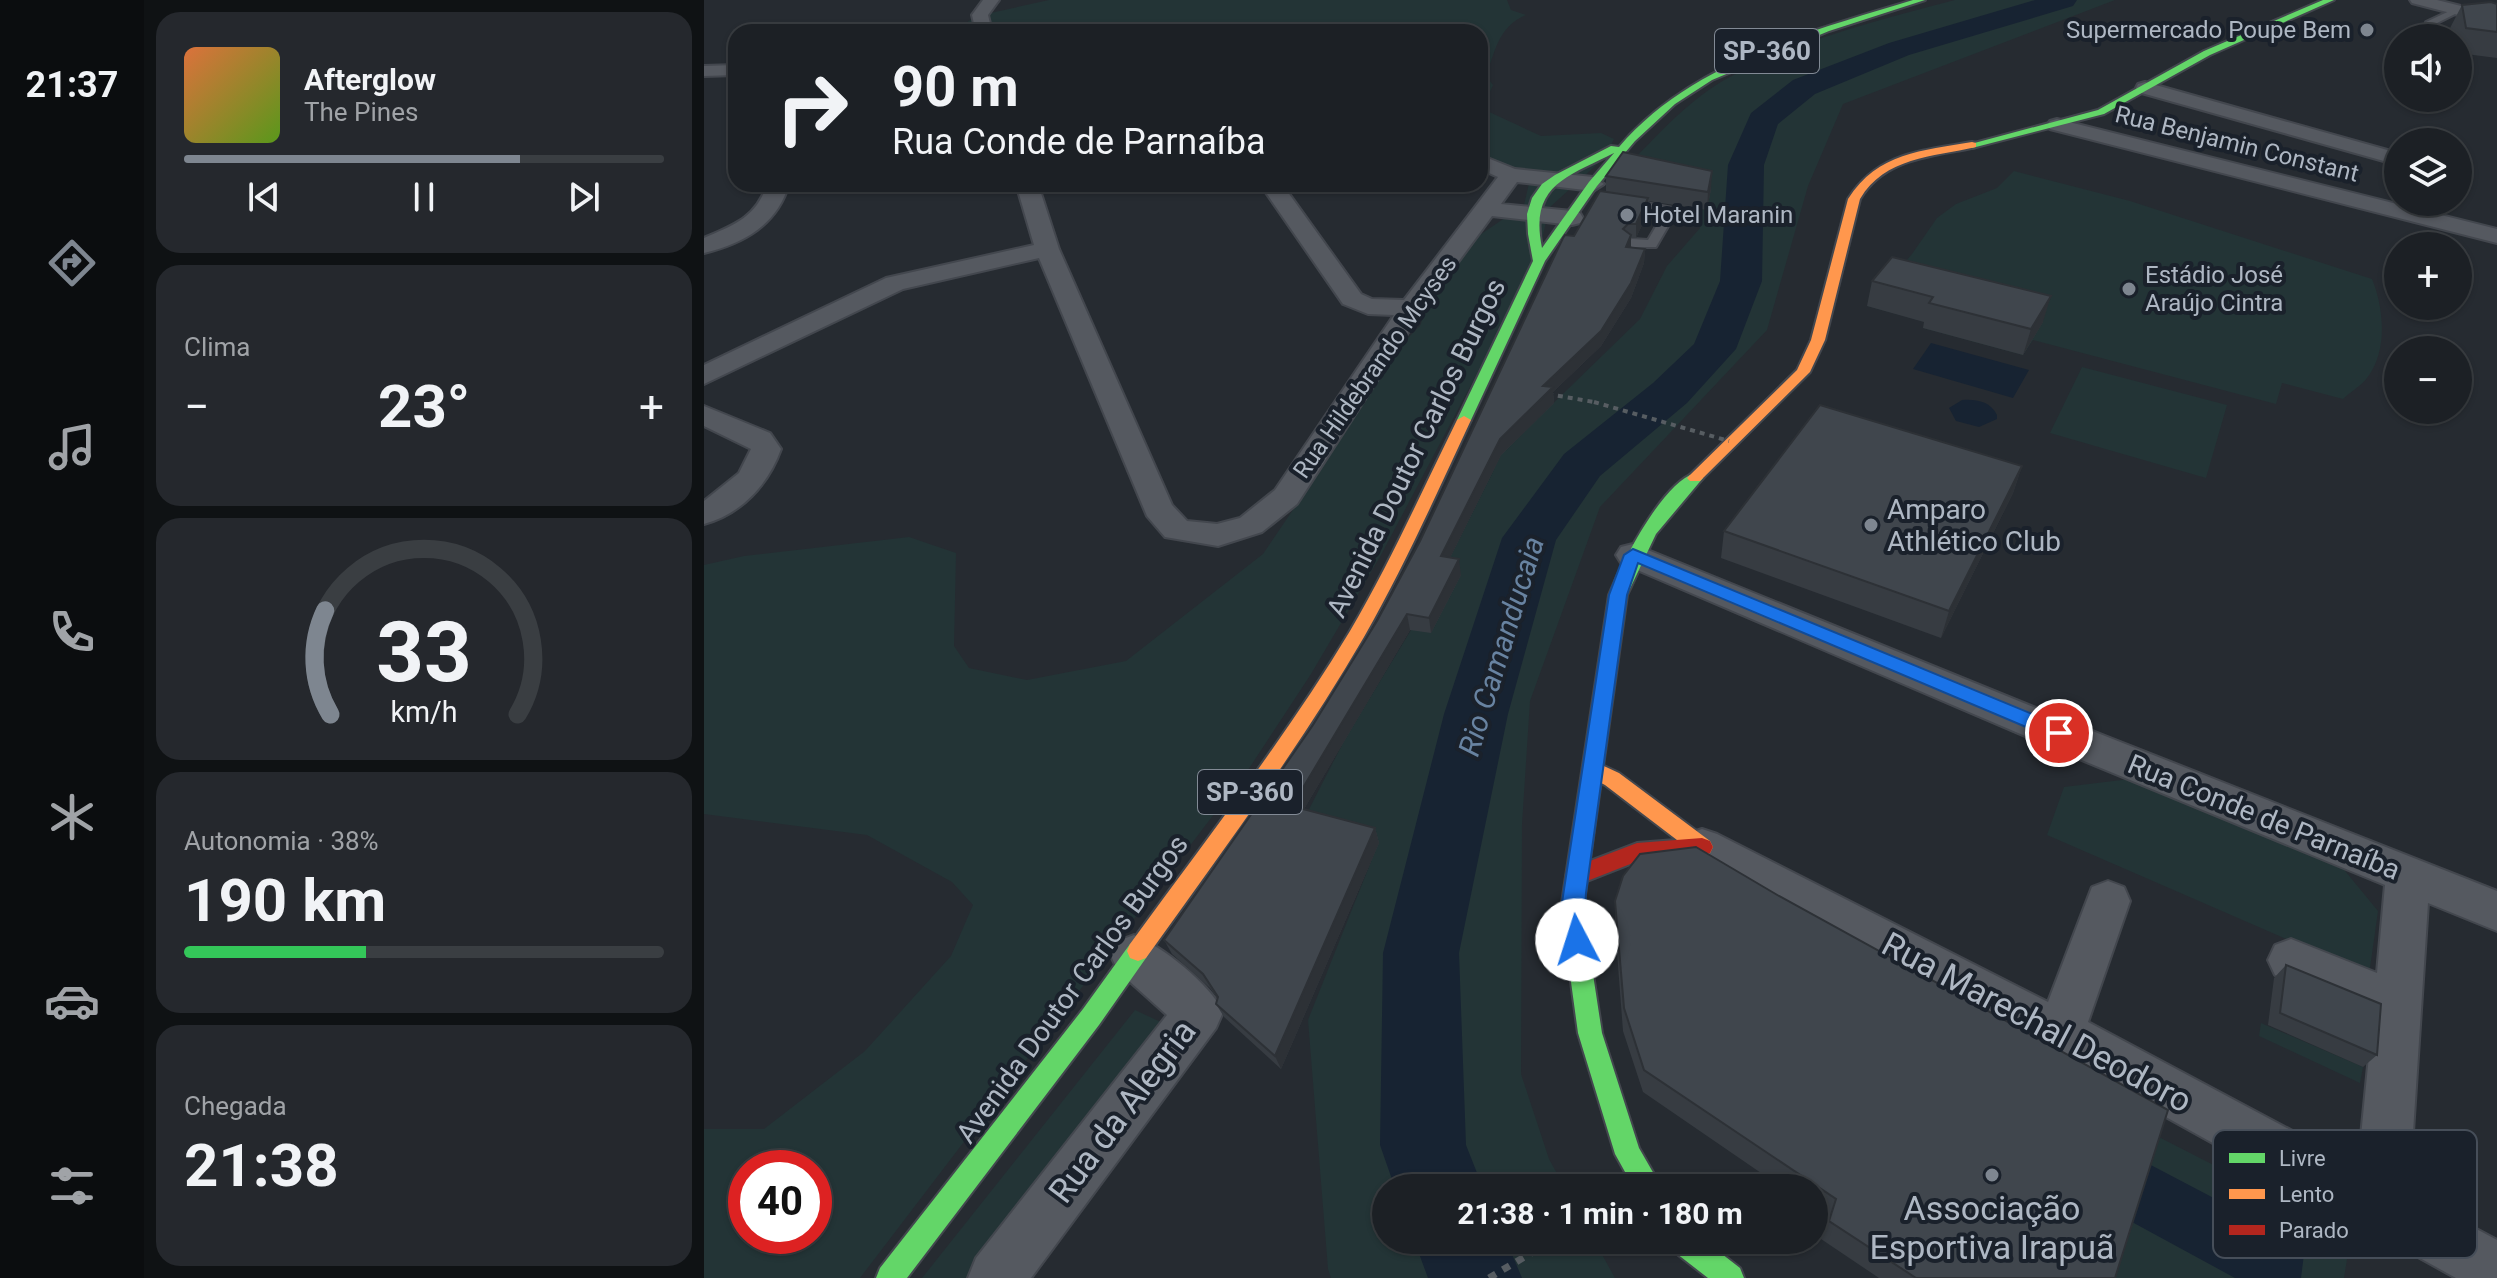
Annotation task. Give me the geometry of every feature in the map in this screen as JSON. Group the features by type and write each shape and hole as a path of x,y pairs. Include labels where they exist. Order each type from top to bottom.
{"street":[{"path":"982,24 980,15 991,0"},
{"name":"Avenida Doutor Carlos Burgos","path":"890,1278 1091,1017 1298,726 1356,635 1400,555 1539,261 1631,139 1672,102 1709,78 1746,60 1826,29 1921,0"},
{"path":"1640,1174 1628,1154 1590,1033 1572,909 1618,595 1633,555 1660,512 1803,372 1818,340 1860,183 1874,170 1893,161 2057,125 2101,112 2207,53 2330,0"},
{"path":"2418,0 2497,20"},
{"path":"704,71 728,70"},
{"path":"2145,88 2384,155"},
{"name":"Rua Benjamin Constant","path":"2057,125 2384,207"},
{"name":"Avenida Doutor Carlos Burgos","path":"1539,261 1529,235 1528,214 1537,192 1631,139"},
{"path":"1488,165 1511,175 1555,180 1593,193"},
{"name":"Rua Hildebrando Mcyses","path":"1047,249 1158,509 1177,530 1218,535 1251,525 1286,497 1411,308 1511,175"},
{"path":"704,246 766,216 776,192"},
{"path":"704,376 895,283 1047,249 1029,192"},
{"path":"1277,192 1352,299 1368,306 1411,308"},
{"path":"1487,209 1572,218"},
{"name":"Rua Benjamin Constant","path":"2418,216 2497,236"},
{"path":"704,415 759,439 766,449 751,482 721,506 704,514"},
{"name":"Rua Conde de Parnaíba","path":"1633,555 2497,911"},
{"path":"1593,769 1612,779 1702,847"},
{"path":"1577,876 1610,859 1643,849 1702,847"},
{"name":"Rua Marechal Deodoro","path":"1702,847 2060,1033 2238,1130"},
{"path":"2388,1130 2408,875"},
{"path":"2060,1033 2108,901"},
{"name":"Rua da Alegria","path":"996,1278 1199,1012 1134,956"},
{"path":"2291,960 2398,1004"},
{"path":"1700,1254 1730,1278"},
{"name":"Rua Marechal Deodoro","path":"2475,1258 2497,1270"}],"lane":[{"path":"2429,24 2459,10"},
{"path":"1615,201 1672,209 1652,244 1632,243"}],"path":[{"path":"1482,381 1594,402 1729,441"},
{"path":"1707,441 1718,430"},
{"path":"1489,1278 1529,1254"}],"shaded area":[{"path":"1049,0 1507,0 1511,10 1526,15 1504,33 1488,70 1488,24 964,24 977,16"},
{"path":"1955,0 2115,0 1843,104 1808,186 1767,330 1600,507 1530,701 1522,824 1521,1074 1549,1159 1557,1174 1372,1174 1372,1254 1602,1254 1615,1278 1331,1278 1308,1020 1378,844 1302,823 1345,739 1428,602 1502,453 1640,319 1667,266 1700,228 1703,199 1628,165 1688,106 1730,77 1784,52 1869,23"},
{"path":"1488,79 1493,85 1488,96"},
{"path":"1488,111 1541,136 1601,133 1614,139 1605,157 1549,208 1538,258 1381,555 1311,674 1250,767 860,1278 704,1278 704,1129 764,1129 865,1051 951,956 973,905 952,882 867,835 704,814 704,565 744,556 909,537 956,553 954,646 969,668 1027,680 1126,661 1263,554 1347,430 1374,371 1420,326 1431,296 1465,245 1524,205 1530,179 1488,163"},
{"name":"Estádio José Araújo Cintra","path":"2014,171 2130,201 2372,279 2382,329 2374,367 2365,381 2343,399 2282,383 2276,404 2033,340 2023,355 1923,328 1926,322 1867,306 1912,254 1937,218 1956,204 1997,188"},
{"path":"2082,367 2227,405 2206,478 2050,433"},
{"path":"2130,779 2341,866 2378,911 2369,975 2047,835 2064,787"},
{"path":"1135,1010 1165,1024 969,1278 922,1278"},
{"path":"2261,1023 2363,1067 2360,1083 2259,1036"},
{"path":"2147,1131 2213,1165 2213,1258 2347,1258 2344,1278 2100,1278"}],"water":[{"path":"1931,343 2029,370 2013,398 1913,369"},
{"path":"1962,400 1987,404 1994,410 1997,419 1979,427 1956,421 1949,408"},
{"path":"2147,1163 2213,1198 2213,1258 2304,1258 2301,1278 2235,1278 2132,1222"}],"building":[{"path":"2497,4 2497,32 2472,29 2472,24 2465,24 2462,5"},
{"path":"1623,152 1712,171 1708,192 1606,176"},
{"path":"1600,191 1648,198 1636,224 1628,224 1623,229 1631,235 1626,247 1645,249 1631,283 1601,331 1543,386 1553,387 1500,439 1441,556 1459,559 1429,618 1407,614 1292,806 1375,828 1275,1056 1216,1004 1218,997 1203,974 1164,940 1313,725 1377,621 1420,541 1563,238 1565,235 1574,236"},
{"path":"1892,257 2051,296 2031,329 1929,303 1933,297 1872,281"},
{"name":"Amparo Athlético Club","path":"1820,405 2022,466 1949,611 1724,531"},
{"path":"1696,847 1779,896 2168,1110 2115,1278 1916,1278 1829,1221 1836,1199 1828,1194 1828,1174 1799,1174 1644,1070 1624,1008 1615,901 1623,876 1640,854"},
{"path":"2286,965 2381,1004 2377,1055 2280,1013"}],"waterway":[{"name":"Rio Camanducaia","path":"1434,1174 1423,1145 1421,953 1476,714 1529,538 1582,465 1670,393 1714,349 1741,281 1746,165 1763,120 1804,87 1899,49 2064,0"},
{"name":"Rio Camanducaia","path":"1466,1254 1475,1278"}],"traffic: fast":[{"path":"1464,420 1539,261 1593,184 1631,139 1672,102 1709,78 1826,29 1921,0"},
{"path":"1972,145 2101,112 2207,53 2330,0"},
{"path":"1539,261 1533,234 1537,198 1558,177 1615,148"},
{"path":"1640,1174 1628,1154 1590,1033 1572,909 1618,595 1649,531 1695,478"},
{"path":"890,1278 1091,1017 1138,951"},
{"path":"1700,1254 1730,1278"}],"traffic: slow":[{"path":"1695,478 1803,372 1818,340 1854,199 1863,184 1875,173 1904,158 1972,145"},
{"path":"1138,951 1330,678 1399,557 1464,420"},
{"path":"1593,769 1612,779 1702,847"}],"traffic: jam":[{"path":"1577,876 1637,852 1702,847"}],"place":[{"name":"Supermercado Poupe Bem","path":"2367,30"},
{"name":"Hotel Maranin","path":"1627,215"},
{"name":"Estádio José Araújo Cintra","path":"2129,289"},
{"name":"Amparo Athlético Club","path":"1871,525"},
{"name":"Associação Esportiva Irapuã","path":"1992,1175"}],"route":[{"path":"1577,940 1572,909 1618,595 1633,555 2059,733"}]}
